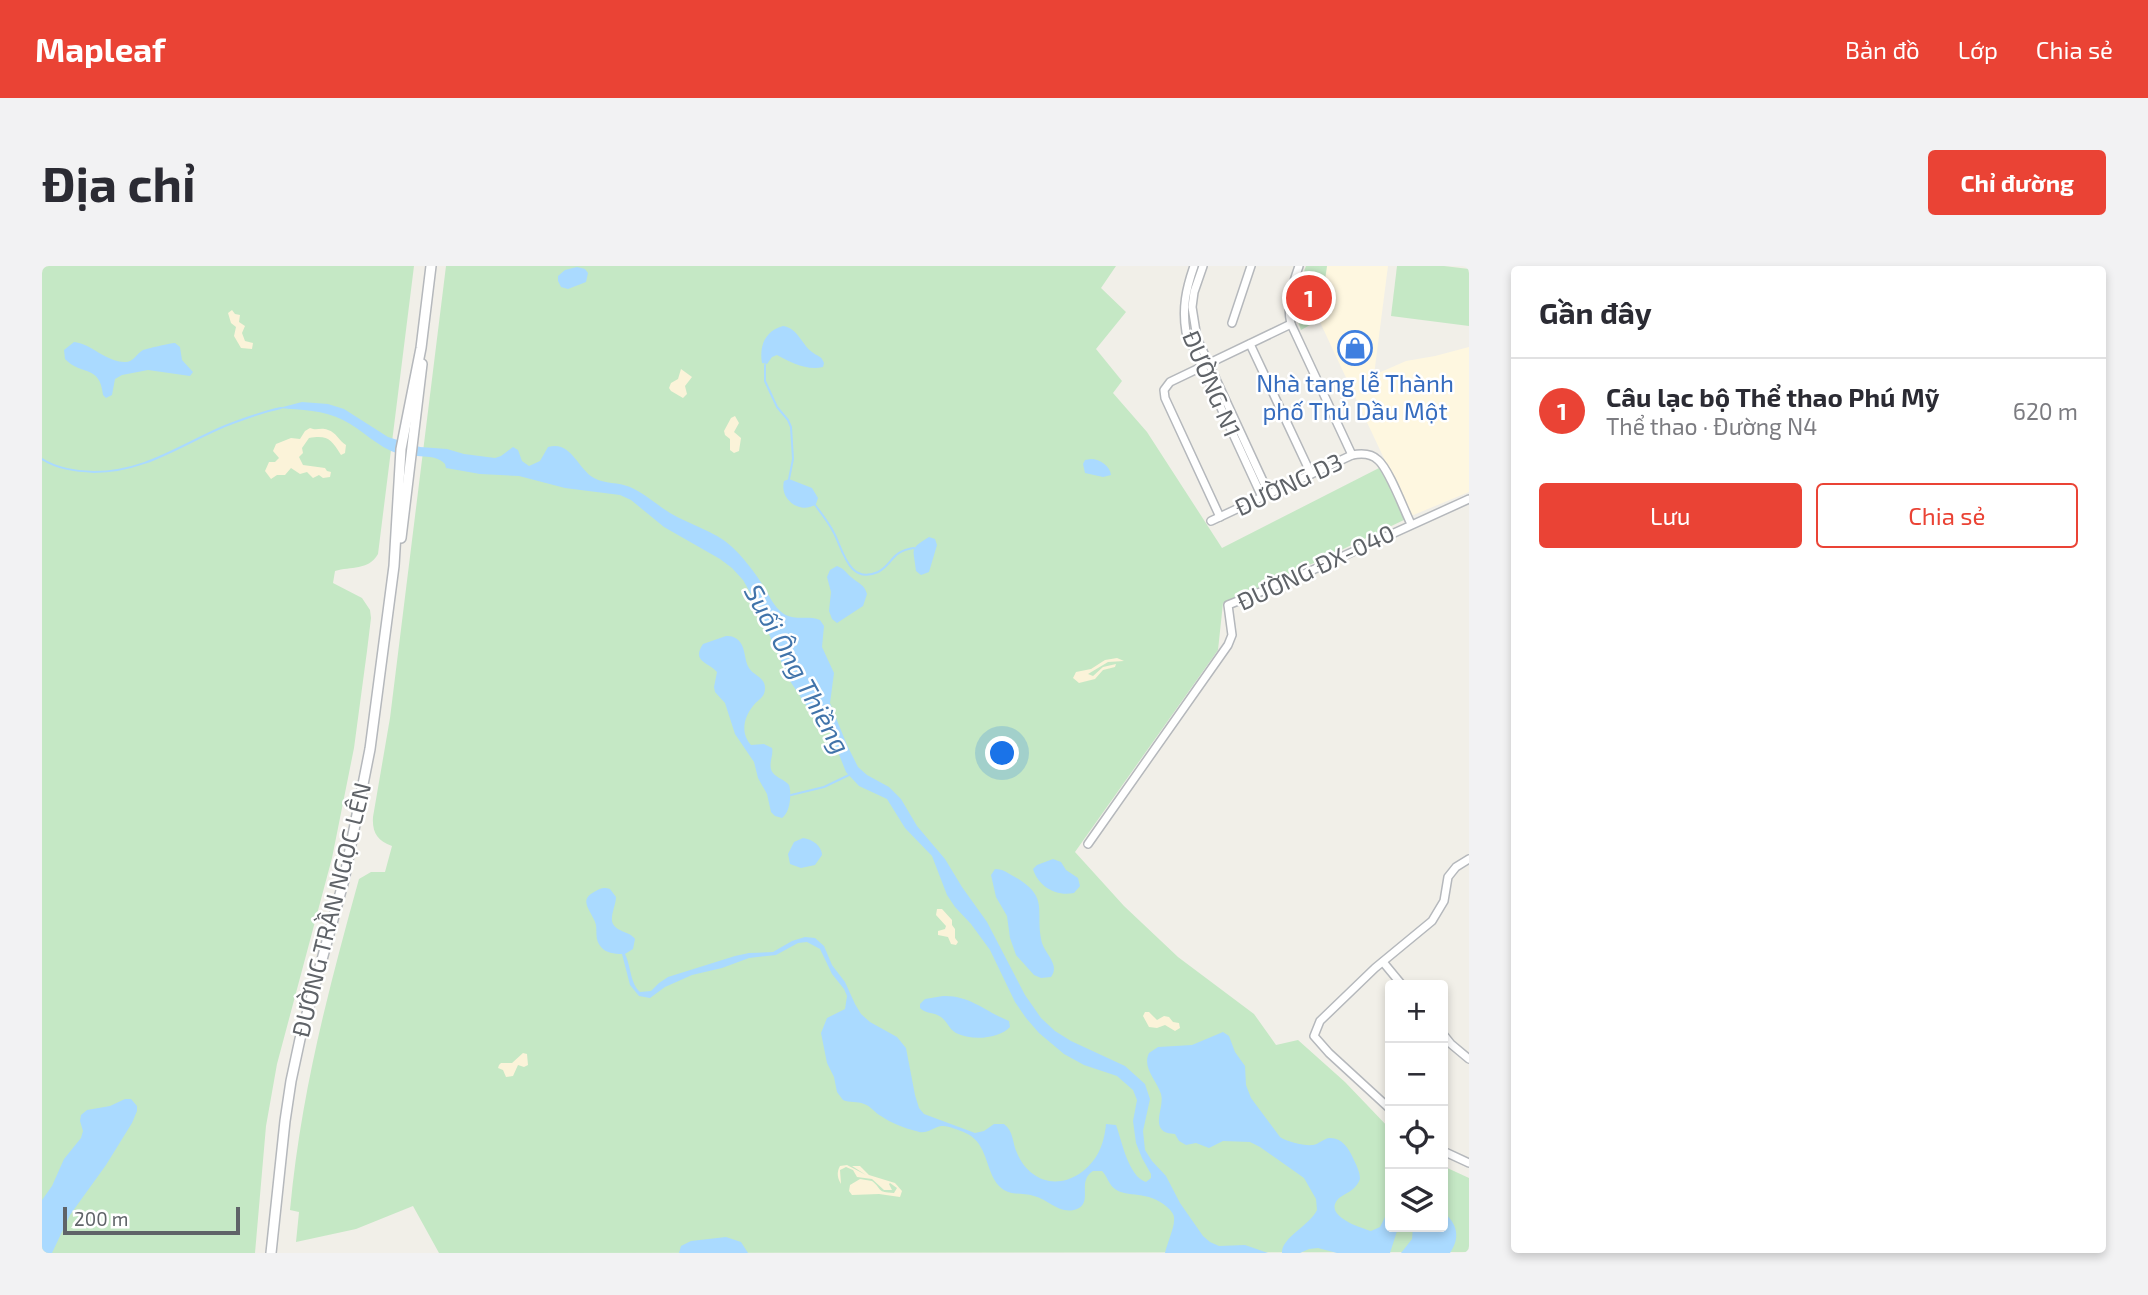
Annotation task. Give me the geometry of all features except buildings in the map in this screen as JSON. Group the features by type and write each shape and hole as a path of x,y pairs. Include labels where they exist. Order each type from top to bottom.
{"street":[{"name":"ĐƯỜNG TRẦN NGỌC LÊN","path":"271,1253 288,1094 300,1039 344,880 375,721 394,566 400,457 421,348 431,266"},
{"name":"ĐƯỜNG N1","path":"1194,266 1186,291 1184,315 1189,340 1205,365 1266,496"},
{"name":"ĐƯỜNG N1","path":"1203,266 1194,292 1193,314 1205,365"},
{"path":"1231,323 1251,266"},
{"path":"1299,266 1289,302 1291,324 1352,455"},
{"path":"1220,517 1165,398 1164,390 1170,382 1291,324"},
{"path":"1250,344 1311,474"},
{"name":"ĐƯỜNG TRẦN NGỌC LÊN","path":"394,566 400,546 413,443 421,376 421,348"},
{"name":"ĐƯỜNG D3","path":"1211,521 1352,455 1368,455 1380,461 1411,524"},
{"name":"ĐƯỜNG ĐX-040","path":"1088,844 1228,645 1232,635 1228,605 1296,578 1469,499"},
{"path":"1386,1106 1314,1036 1320,1021 1382,962 1432,921 1444,901 1448,877 1456,867 1469,859"},
{"path":"1382,962 1398,980"},
{"path":"1448,1039 1469,1059"},
{"path":"1448,1153 1469,1163"}],"shaded area":[{"path":"1327,266 1388,266 1374,375 1406,361 1469,347 1469,492 1411,516 1319,320"}],"green space":[{"path":"42,266 414,266 378,554 364,566 335,571 333,583 362,598 370,610 371,618 354,748 332,858 277,1064 266,1126 255,1253 42,1253"},
{"path":"446,266 1116,266 1101,288 1126,312 1096,349 1122,381 1113,393 1147,432 1222,548 1381,467 1406,519 1223,603 1218,650 1075,852 1124,906 1178,957 1254,1014 1276,1045 1298,1040 1345,1082 1385,1124 1385,1232 1448,1232 1448,1168 1469,1178 1469,1252 439,1253 413,1206 356,1229 296,1242 299,1212 290,1210 295,1167 308,1083 326,1002 359,879 371,872 385,872 392,846 376,835 373,827 390,718"},
{"path":"1306,266 1327,266 1319,320 1301,330 1297,298"},
{"path":"1397,266 1469,269 1469,326 1391,316"}],"sand":[{"path":"232,310 240,315 239,322 245,326 242,333 245,341 253,343 252,349 241,348 234,336 236,327 231,323 228,313"},
{"path":"681,369 692,377 685,386 687,394 683,398 669,388 671,383 678,379"},
{"path":"735,416 739,423 734,432 741,438 739,451 734,453 730,450 730,439 724,431"},
{"path":"310,428 331,431 346,445 345,453 341,455 328,439 315,437 309,438 302,448 303,453 299,457 303,465 325,468 331,472 330,477 323,478 319,475 313,478 307,472 300,474 291,468 285,475 277,475 271,479 265,471 269,462 275,462 279,458 273,451 276,444 291,438 300,439"},
{"path":"1117,658 1124,661 1108,662 1088,674 1093,676 1103,667 1116,664 1115,667 1103,670 1095,679 1079,683 1073,678 1076,672"},
{"path":"937,909 942,909 952,920 958,942 956,945 951,944 948,937 938,935 938,931 946,926 936,915"},
{"path":"1145,1012 1149,1012 1157,1020 1164,1016 1169,1017 1173,1022 1179,1023 1180,1028 1175,1031 1165,1025 1149,1027 1143,1016"},
{"path":"523,1053 527,1054 528,1065 518,1065 513,1076 506,1077 503,1070 498,1068 499,1065 512,1063"},
{"path":"847,1165 866,1175 852,1166 860,1166 869,1175 895,1183 902,1191 900,1197 879,1194 852,1195 849,1191 850,1185 860,1179 872,1181 885,1192 894,1193 897,1188 890,1183 892,1190 884,1190 872,1179 857,1177 853,1170 846,1167 840,1170 841,1184 839,1169 840,1166"}],"water":[{"path":"577,267 588,273 586,282 568,289 561,287 558,276 565,270"},
{"path":"783,326 796,333 808,349 820,357 824,363 823,367 805,367 777,355 767,364 762,363 761,351 765,340 777,328"},
{"path":"74,342 111,359 125,362 143,350 175,343 180,347 182,360 193,372 190,376 148,370 122,375 115,379 112,395 106,398 94,374 65,359 64,350"},
{"path":"302,402 328,404 344,409 388,437 420,447 495,458 513,447 518,450 522,461 529,466 540,461 548,447 562,447 594,478 630,487 670,513 725,541 748,564 774,604 784,614 820,620 824,626 822,647 834,673 830,703 858,767 889,787 901,799 917,826 945,859 987,922 1025,995 1041,1018 1071,1041 1125,1066 1145,1084 1150,1099 1143,1131 1145,1150 1166,1176 1180,1203 1203,1236 1219,1246 1245,1245 1268,1253 1165,1253 1174,1224 1171,1211 1153,1198 1120,1192 1111,1185 1102,1171 1093,1171 1088,1175 1083,1205 1073,1210 1061,1209 1040,1198 1012,1193 999,1186 981,1147 965,1133 944,1126 926,1132 916,1131 889,1121 866,1105 843,1100 837,1092 827,1063 821,1033 827,1018 845,1009 847,996 820,949 807,942 798,943 776,955 749,958 692,975 665,987 650,998 639,996 630,985 622,954 605,951 598,942 596,925 586,903 589,895 600,889 610,889 616,897 613,925 635,939 633,949 625,954 634,984 640,992 651,991 668,977 735,956 773,952 792,941 805,937 815,938 824,946 861,1014 897,1037 906,1048 915,1095 924,1114 975,1133 994,1124 1004,1124 1010,1130 1017,1153 1028,1170 1051,1181 1070,1179 1091,1164 1103,1139 1106,1124 1116,1125 1130,1166 1146,1182 1151,1178 1136,1143 1133,1121 1137,1100 1133,1090 1117,1076 1084,1065 1064,1054 1026,1018 1015,1002 990,950 947,895 932,856 905,828 887,799 859,786 846,772 830,732 810,711 790,681 751,594 732,568 664,527 631,500 620,495 565,488 519,476 480,474 446,468 445,464 436,458 391,451 350,424 328,414 279,408"},
{"path":"1091,459 1104,464 1111,475 1103,477 1085,473 1083,464 1085,460"},
{"path":"789,479 812,488 818,498 816,504 804,508 792,504 783,488 784,481"},
{"path":"929,537 935,539 937,545 929,572 921,575 916,571 914,550"},
{"path":"837,566 863,586 867,594 863,606 837,623 829,611 831,592 827,577 830,570"},
{"path":"726,636 734,637 740,642 749,668 765,684 764,694 747,715 744,730 751,745 764,744 772,748 771,770 789,785 790,803 782,818 771,812 754,762 735,734 725,703 715,692 717,672 702,661 699,655 703,644"},
{"path":"803,838 816,844 822,855 815,865 801,868 790,864 788,854 794,842"},
{"path":"1053,859 1061,862 1066,870 1078,878 1080,886 1074,893 1054,892 1043,885 1035,875 1033,869 1037,865"},
{"path":"995,869 1026,885 1037,899 1042,943 1054,968 1051,977 1041,978 1034,975 1016,955 1007,916 996,897 991,875"},
{"path":"943,996 970,1001 1009,1021 1010,1027 985,1038 962,1036 941,1017 920,1008 925,999"},
{"path":"1223,1032 1229,1036 1235,1052 1245,1066 1246,1085 1251,1098 1280,1137 1309,1145 1333,1138 1347,1147 1358,1168 1360,1179 1354,1188 1336,1202 1336,1212 1346,1221 1371,1231 1380,1227 1385,1217 1385,1232 1397,1232 1390,1253 1337,1253 1318,1248 1300,1253 1282,1253 1286,1242 1317,1210 1316,1199 1304,1178 1250,1142 1223,1141 1209,1148 1196,1143 1186,1145 1179,1141 1175,1134 1167,1133 1160,1127 1161,1094 1148,1069 1147,1058 1149,1053 1158,1047 1192,1045"},
{"path":"131,1099 137,1106 132,1123 70,1215 52,1253 42,1253 42,1200 52,1186 64,1159 81,1138 81,1115 87,1110 110,1106"},
{"path":"1448,1217 1456,1231 1456,1241 1450,1253 1401,1253 1412,1239 1413,1232 1448,1232"},
{"path":"726,1237 741,1242 748,1253 679,1253 681,1246 691,1241"}],"waterway":[{"path":"765,365 765,381 777,407 791,427 793,459 789,479"},
{"name":"Suối Ông Thiềng","path":"42,459 60,467 80,471 112,471 146,462 225,426 281,408"},
{"path":"815,505 832,529 848,564 860,574 878,572 896,555 914,548"},
{"path":"791,795 824,787 849,775"}],"place":[{"name":"Câu lạc bộ Thể thao Phú Mỹ","path":"1309,298"},
{"name":"Nhà tang lễ Thành phố Thủ Dầu Một","path":"1355,348"}]}
